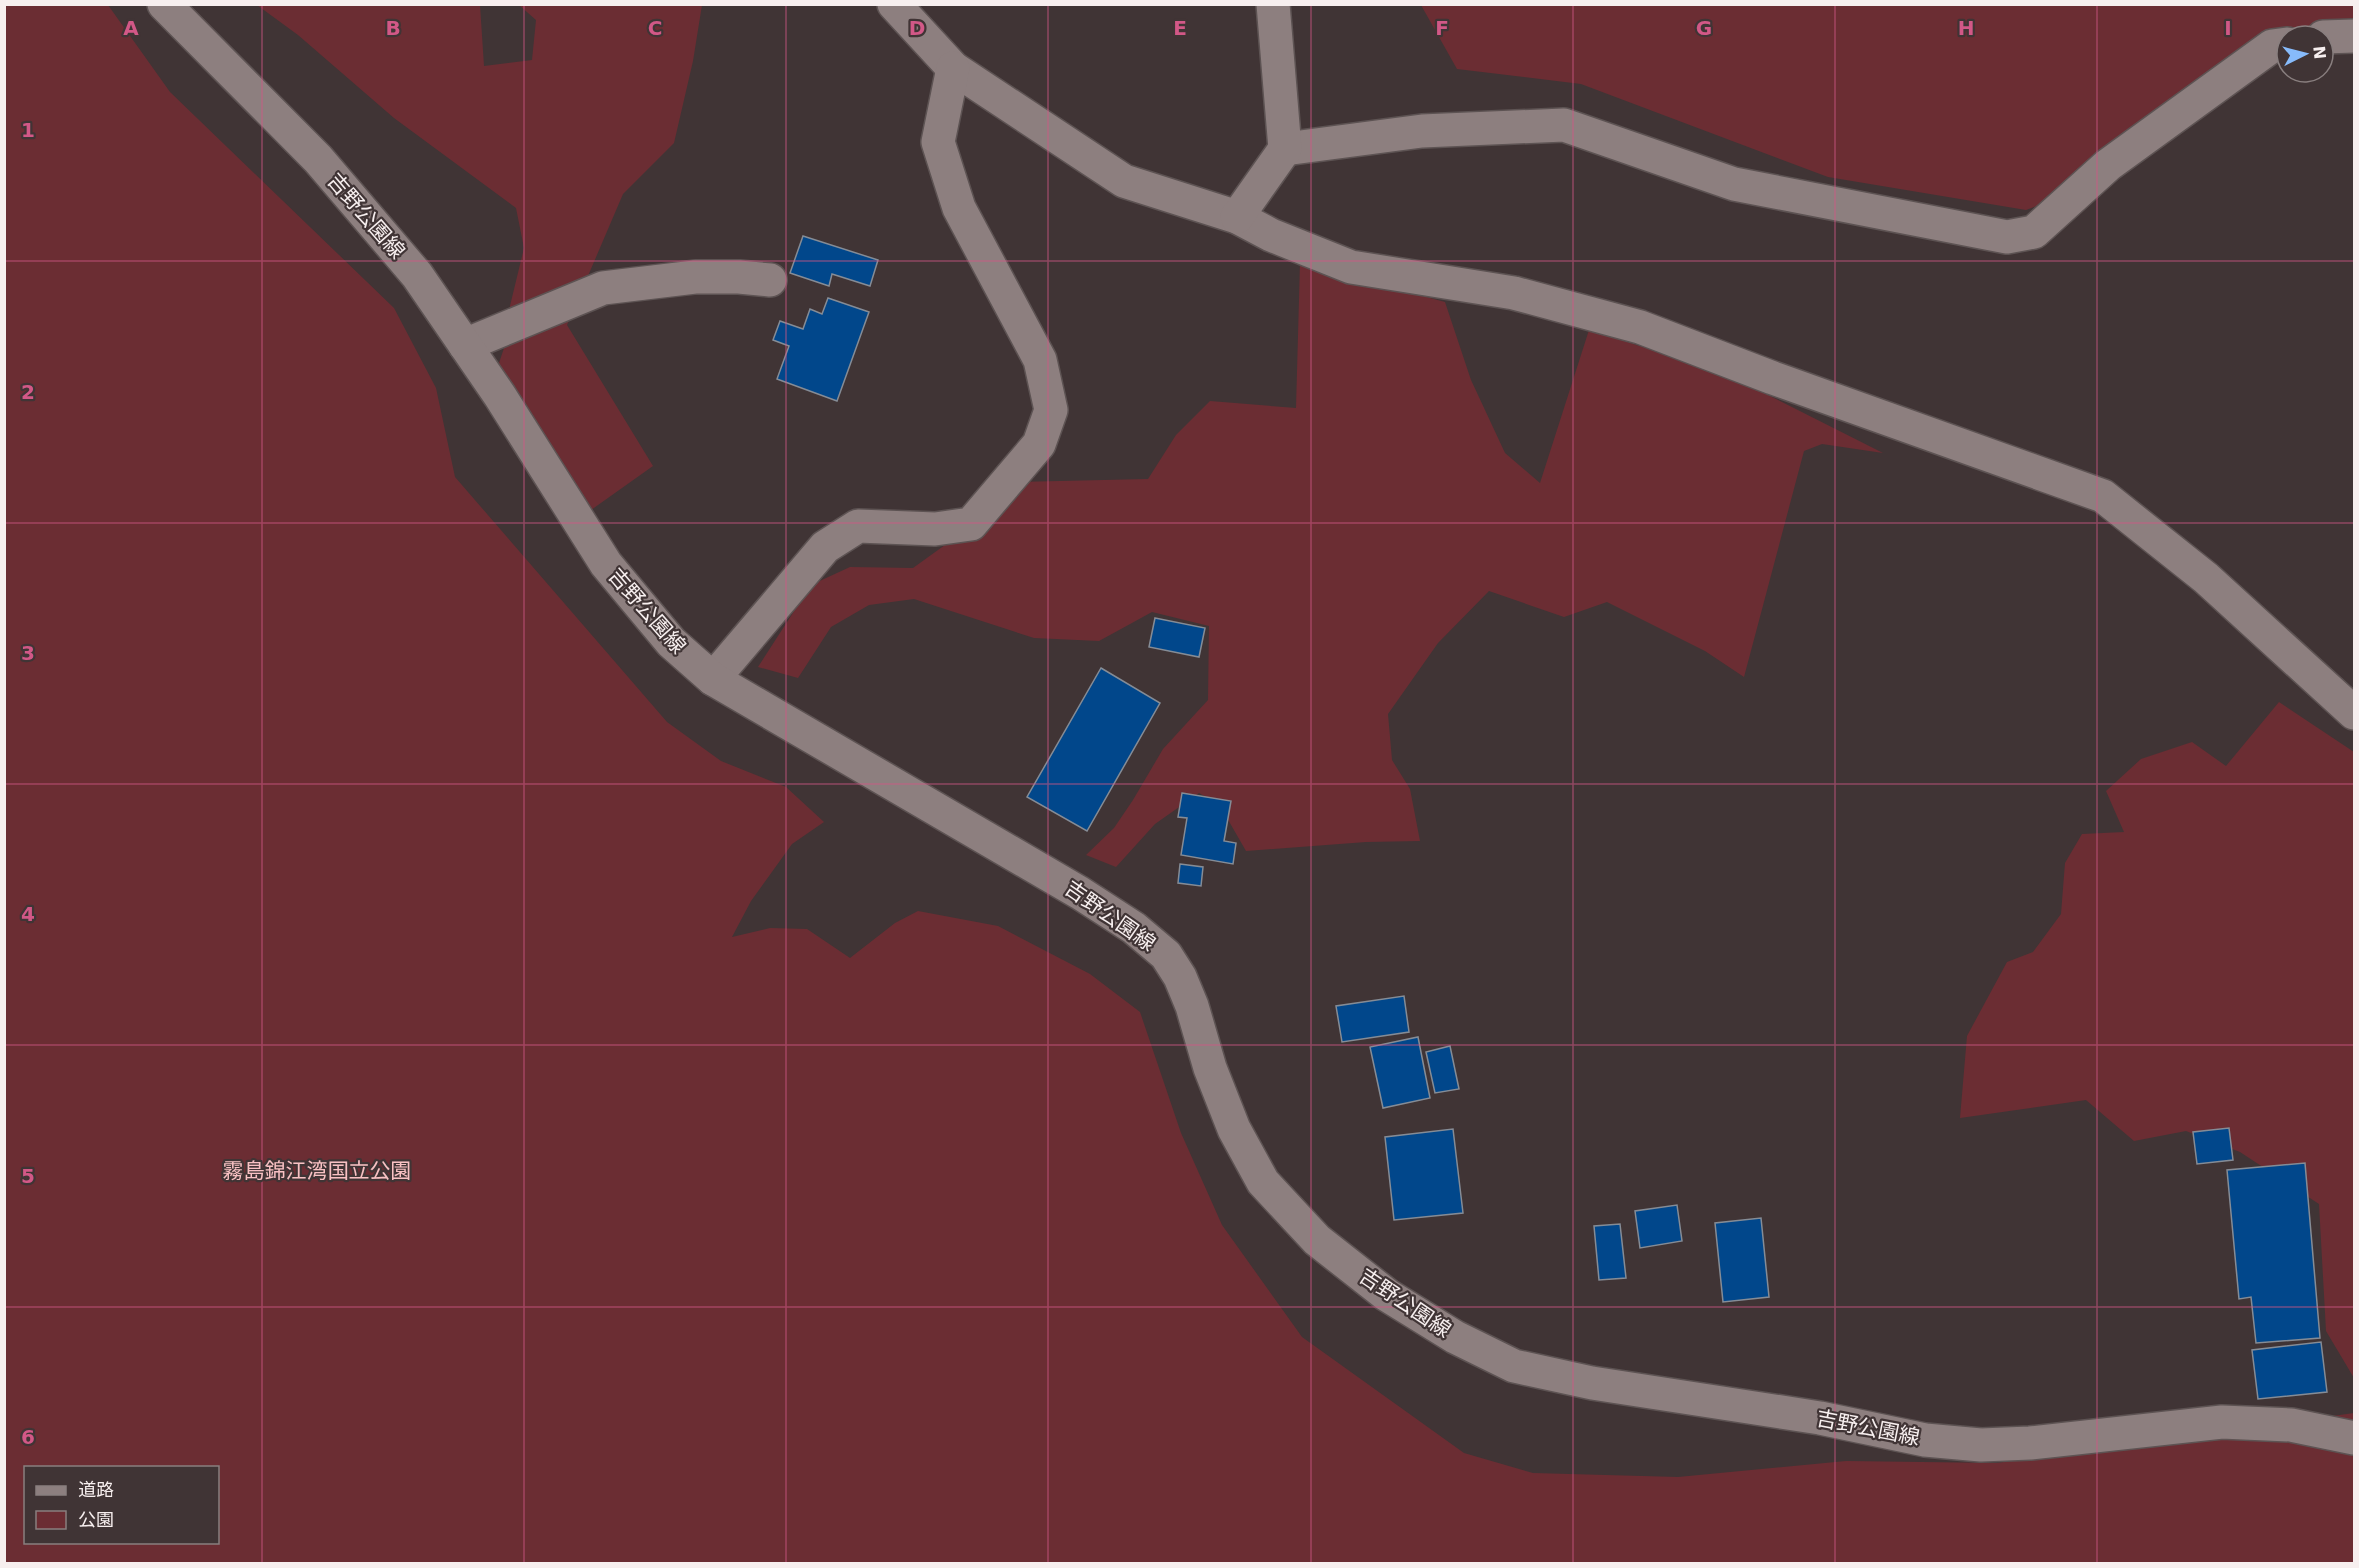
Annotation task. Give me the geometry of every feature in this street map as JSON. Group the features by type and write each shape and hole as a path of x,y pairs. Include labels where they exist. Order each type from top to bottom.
{"street":[{"name":"吉野公園線","path":"164,4 318,159 417,275 500,396 606,564 671,642 713,679 1080,893 1134,928 1166,955 1180,977 1192,1006 1210,1068 1234,1129 1263,1182 1317,1240 1387,1295 1455,1337 1514,1366 1592,1383 1820,1418 1926,1440 1982,1445 2030,1443 2222,1422 2291,1425 2355,1438"},
{"path":"894,4 953,68 1124,181 1237,217 1271,235 1351,267 1514,293 1640,327 1773,378 2103,496 2206,578 2355,712"},
{"path":"1237,217 1285,149 1273,4"},
{"path":"2335,37 2355,36"},
{"path":"1285,149 1422,131 1564,125 1734,184 2007,237 2034,232 2108,165 2254,58 2275,46"},
{"path":"713,679 825,547 858,526 935,530 971,524 1039,444 1051,410 1040,360 960,208 938,142 953,68"},
{"path":"465,345 603,288 695,277 771,280"}],"green space":[{"path":"2354,4 2354,45 2335,39 2335,24 2275,24 2275,46 2117,175 2026,210 1828,177 1581,84 1457,69 1421,5"},
{"name":"霧島錦江湾国立公園","path":"5,5 108,5 170,92 394,308 436,388 455,477 667,722 721,761 786,787 824,822 792,844 751,901 732,937 770,928 807,929 850,958 895,923 918,911 998,926 1090,974 1140,1012 1181,1133 1222,1225 1302,1337 1464,1453 1533,1473 1678,1477 1846,1461 1997,1463 2354,1413 2354,1563 5,1564"},
{"path":"257,5 480,5 484,66 532,60 536,20 519,5 702,5 693,61 674,143 623,194 567,325 653,466 591,510 498,366 509,333 509,310 524,248 516,208 394,118 298,35"},
{"path":"1300,263 1445,302 1471,380 1505,453 1540,483 1589,330 1646,348 1760,391 1883,453 1822,444 1804,451 1744,677 1705,651 1607,602 1564,617 1489,591 1438,643 1388,714 1392,760 1410,789 1420,841 1366,842 1246,851 1219,804 1199,793 1155,824 1116,867 1086,855 1114,828 1163,749 1208,700 1209,626 1152,612 1099,641 1034,638 914,599 869,605 831,627 798,678 758,667 811,585 850,567 913,568 963,532 1014,482 1148,479 1176,435 1210,401 1296,408"},
{"path":"2279,702 2354,752 2354,1378 2326,1331 2319,1204 2240,1152 2186,1131 2134,1141 2086,1100 1960,1118 1967,1036 2007,962 2033,952 2061,914 2065,863 2082,834 2124,832 2106,791 2141,759 2192,742 2226,766"}],"building":[{"path":"803,236 878,260 870,286 832,274 829,286 790,273"},
{"path":"828,298 869,312 837,401 777,379 789,346 773,340 780,321 803,329 810,309 822,314"},
{"path":"1155,618 1205,628 1199,657 1149,647"},
{"path":"1101,668 1160,703 1087,831 1027,797"},
{"path":"1182,793 1231,801 1224,841 1236,843 1233,864 1181,855 1187,818 1178,817"},
{"path":"1180,864 1203,867 1201,886 1178,883"},
{"path":"1404,996 1409,1032 1342,1042 1336,1006"},
{"path":"1418,1037 1430,1098 1383,1108 1370,1047"},
{"path":"1450,1046 1459,1089 1435,1093 1426,1052"},
{"path":"2229,1128 2233,1160 2197,1164 2193,1132"},
{"path":"1453,1129 1463,1213 1394,1220 1385,1137"},
{"path":"2305,1163 2320,1338 2256,1343 2251,1297 2239,1299 2227,1170"},
{"path":"1677,1205 1682,1241 1640,1248 1635,1211"},
{"path":"1761,1218 1769,1297 1723,1302 1715,1223"},
{"path":"1620,1224 1626,1278 1599,1280 1594,1226"},
{"path":"2321,1342 2327,1392 2258,1399 2252,1350"}]}
